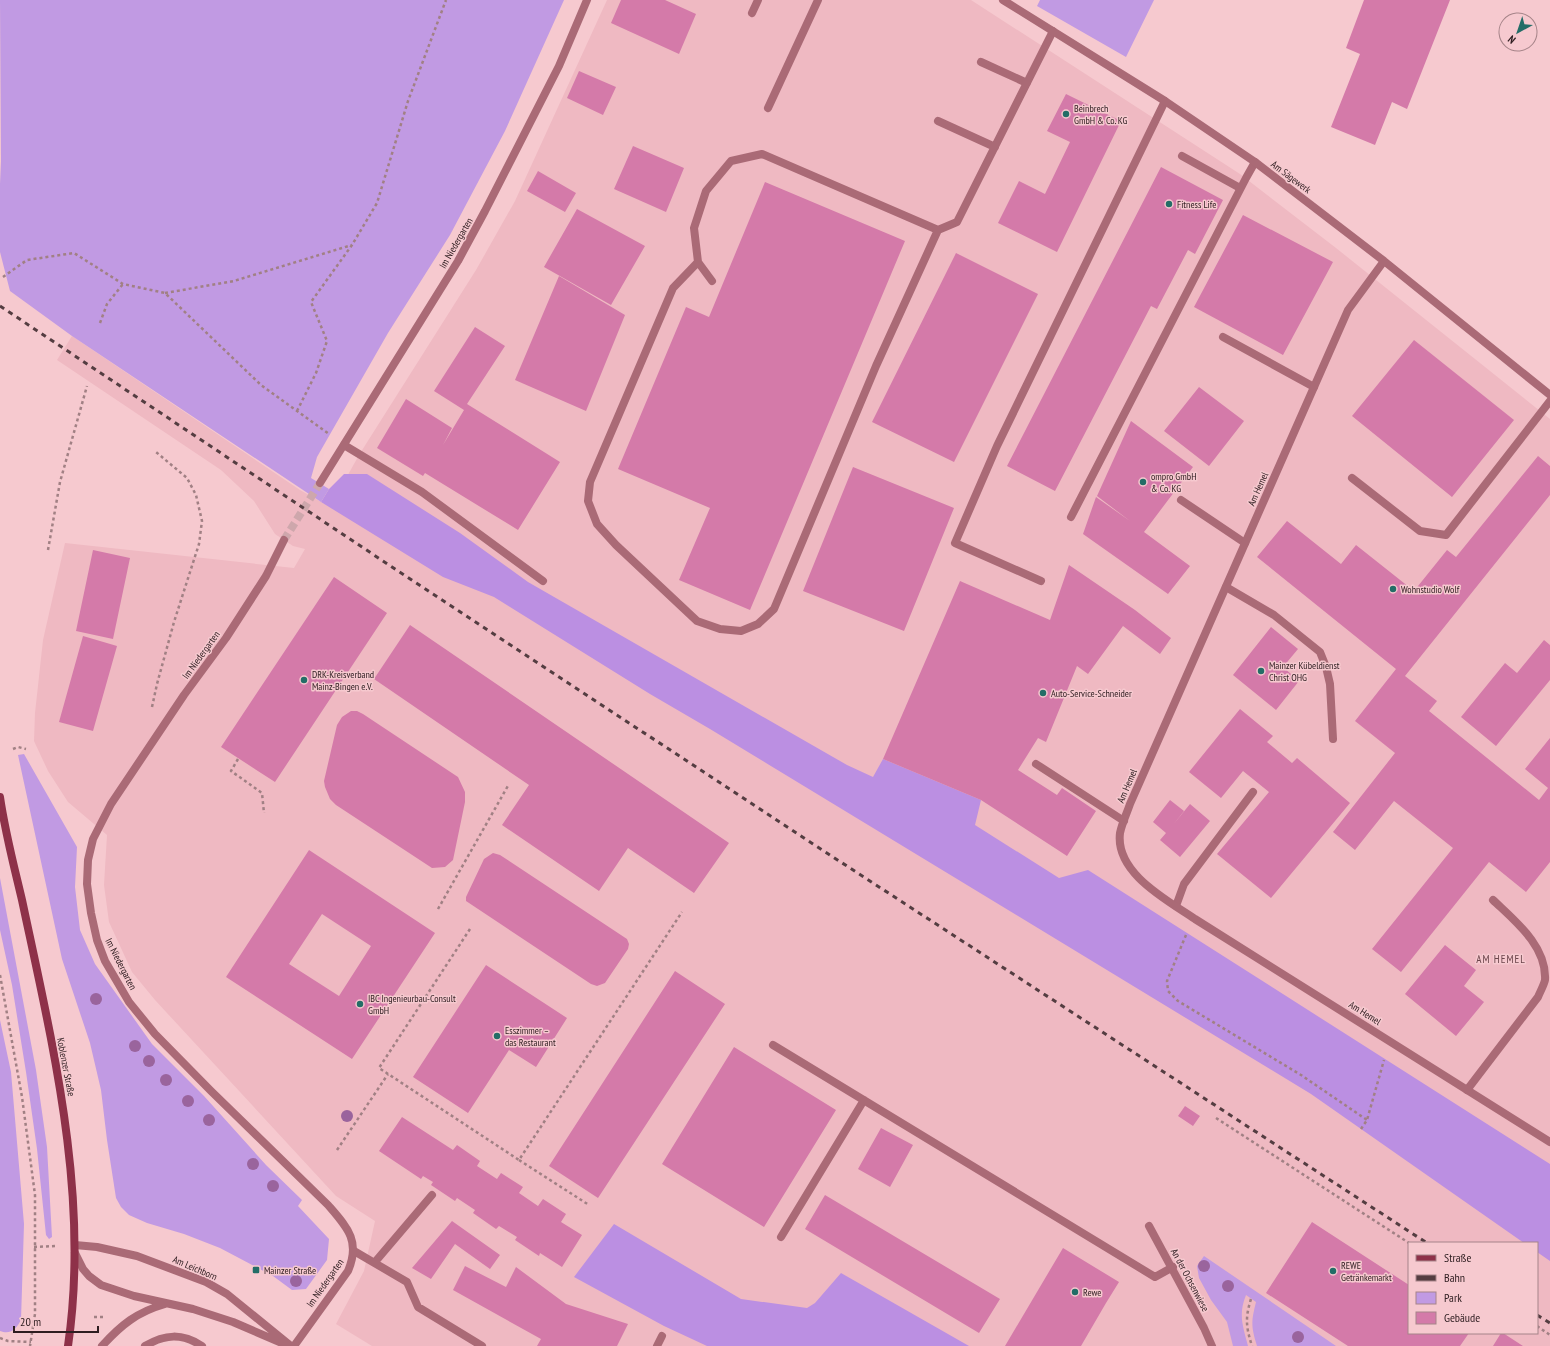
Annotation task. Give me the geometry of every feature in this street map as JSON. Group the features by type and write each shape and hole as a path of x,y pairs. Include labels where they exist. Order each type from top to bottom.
{"main road":[{"name":"Koblenzer Straße","path":"0,797 65,1116 75,1249 72,1316 68,1346"}],"street":[{"name":"Im Niedergarten","path":"320,483 458,261 559,66 587,0"},
{"path":"752,13 758,0"},
{"path":"768,108 818,0"},
{"name":"Am Sägewerk","path":"1003,0 1165,101 1255,162 1384,261 1550,395"},
{"path":"698,262 673,288 590,482 588,501 597,524 616,546 697,621 720,629 741,631 758,624 774,609 876,366 938,230 957,222 1053,31"},
{"path":"981,62 1027,83"},
{"path":"1041,581 954,543 997,446 1165,101"},
{"path":"938,121 995,148"},
{"path":"712,281 698,262 694,228 706,191 731,161 762,154 938,230"},
{"path":"1182,156 1240,188"},
{"path":"1070,517 1240,188 1255,162"},
{"name":"Am Hemel","path":"1384,261 1348,310 1124,821 1120,834 1122,852 1133,872 1151,889 1195,919 1550,1142"},
{"path":"1223,337 1314,387"},
{"path":"1352,478 1420,531 1446,535 1550,400"},
{"path":"344,445 422,492 544,581"},
{"path":"1181,500 1245,544"},
{"name":"Im Niedergarten","path":"284,540 266,576 226,638 111,804 93,839 88,860 87,884 97,940 105,961 130,1002 146,1023 211,1091 328,1205 344,1224 351,1238 354,1251 353,1260 348,1271 291,1346"},
{"path":"1226,587 1274,615 1320,652 1326,667 1330,684 1334,739"},
{"path":"1036,764 1124,821"},
{"path":"1176,906 1184,884 1253,792"},
{"path":"1467,1090 1538,997 1545,981 1544,963 1533,943 1519,924 1492,900"},
{"path":"773,1045 1155,1277 1173,1267"},
{"path":"781,1237 864,1100"},
{"path":"375,1262 432,1195"},
{"name":"An der Ochsenwiese","path":"1149,1226 1173,1267 1212,1346"},
{"name":"Am Leichborn","path":"75,1249 97,1247 137,1256 206,1282 227,1294 291,1346"},
{"path":"75,1249 83,1269 89,1276 101,1285 134,1296 193,1309 233,1322 291,1346"},
{"path":"354,1251 407,1282 418,1307 482,1346"},
{"path":"102,1346 128,1320 150,1309 167,1303"},
{"path":"145,1346 163,1337 175,1336 194,1341 202,1346"},
{"path":"657,1346 662,1336"}],"path":[{"path":"297,411 316,373 327,341 310,302 352,245 377,203 408,101 446,0"},
{"path":"3,277 27,260 74,253 124,284 165,293 234,281 352,245"},
{"path":"100,323 107,304 124,284"},
{"path":"165,293 261,385 344,445"},
{"path":"48,550 60,482 87,386"},
{"path":"154,740 152,712 157,684 187,579 199,544 202,522 196,495 187,478 156,452"},
{"path":"13,749 18,747 26,750"},
{"path":"238,758 231,771 262,793 264,813"},
{"path":"438,909 509,784"},
{"path":"519,1160 682,912"},
{"path":"1195,919 1187,933 1167,981 1168,991 1178,1001 1301,1075 1367,1120"},
{"path":"470,929 379,1068 589,1205"},
{"path":"0,975 22,1097 35,1195 35,1314 30,1346"},
{"path":"337,1150 388,1074"},
{"path":"1361,1129 1367,1120 1380,1074"},
{"path":"1216,1118 1408,1242"},
{"path":"1251,1299 1246,1322 1252,1346"},
{"path":"94,1317 106,1318"},
{"path":"1538,1327 1550,1335"},
{"path":"0,1338 8,1341 31,1342"}],"shaded area":[{"path":"607,0 971,0 1240,174 1336,248 1550,419 1550,1346 372,1346 336,1324 364,1271 375,1221 336,1196 155,1000 132,972 109,922 104,885 107,835 68,802 48,771 34,741 35,713 43,640 65,543 294,568 305,549 293,546 275,534 254,501 221,470 57,360 72,336 300,490 330,507 359,455 476,270 515,201"},
{"path":"344,474 367,474 460,533 528,582 847,765 873,777 883,759 981,800 975,825 1059,878 1088,870 1550,1164 1550,1261 1538,1253 1538,1242 1523,1242 1311,1094 650,694 494,597 443,577 321,502 329,489"},
{"path":"614,1224 741,1299 807,1308 815,1303 841,1273 969,1346 707,1346 664,1326 574,1277"}],"green space":[{"path":"0,0 564,0 505,131 450,235 388,333 317,457 311,478 329,489 321,502 72,336 10,291 0,252"},
{"path":"1040,0 1154,0 1126,57 1037,6"},
{"path":"24,754 77,847 75,887 80,930 95,964 152,1044 204,1096 266,1165 302,1200 298,1206 329,1239 327,1260 306,1289 292,1290 273,1276 220,1248 184,1234 147,1223 129,1215 121,1207 116,1198 101,1090 90,1043 62,959 18,755"},
{"path":"0,878 36,1070 47,1147 52,1237 49,1239 46,1235 37,1149 26,1072 12,985 0,930"},
{"path":"0,1020 11,1072 24,1224 21,1320 10,1332 0,1331"},
{"path":"1204,1256 1336,1346 1257,1346 1252,1324 1256,1302 1246,1295 1242,1309 1242,1320 1248,1346 1233,1346 1227,1322 1211,1300 1199,1278 1197,1266"}],"building":[{"path":"621,0 665,0 696,14 679,54 611,23"},
{"path":"1364,0 1450,0 1407,109 1392,102 1375,145 1331,127 1360,54 1346,48"},
{"path":"579,71 616,87 603,115 567,98"},
{"path":"1066,94 1121,121 1057,252 998,223 1019,181 1045,194 1070,142 1047,131"},
{"path":"633,146 684,168 666,212 614,189"},
{"path":"1161,167 1223,200 1195,254 1188,250 1157,309 1151,306 1055,491 1007,466"},
{"path":"538,171 576,193 565,212 527,191"},
{"path":"765,182 905,241 750,610 679,580 710,508 618,469 686,307 709,317"},
{"path":"577,209 645,246 611,305 544,267"},
{"path":"1243,215 1333,262 1283,355 1194,307"},
{"path":"956,253 1038,294 954,462 872,422"},
{"path":"559,276 625,315 586,411 515,380"},
{"path":"475,327 505,346 467,404 560,462 518,530 425,473 423,476 377,448 406,399 452,428 443,445 464,410 434,391"},
{"path":"1414,340 1514,420 1452,497 1352,416"},
{"path":"1199,387 1244,421 1209,466 1164,431"},
{"path":"1131,421 1193,467 1144,532 1190,566 1168,594 1083,534 1096,497 1130,521 1097,496"},
{"path":"1538,456 1550,466 1550,495 1405,676 1437,701 1429,711 1539,800 1548,788 1525,769 1550,738 1550,862 1526,892 1489,862 1401,972 1372,949 1453,848 1394,801 1355,850 1333,832 1395,753 1355,721 1396,669 1257,557 1287,521 1341,564 1356,545 1414,591 1447,550 1456,557"},
{"path":"853,467 954,508 904,631 803,591"},
{"path":"93,550 130,558 113,639 76,631"},
{"path":"1069,565 1135,610 1171,638 1160,654 1123,626 1088,674 1077,666 1046,742 1038,738 1018,770 1057,795 1062,788 1096,811 1067,856 981,800 883,759 960,581 1050,620"},
{"path":"334,577 387,613 275,782 221,747"},
{"path":"410,625 729,843 694,893 628,848 599,891 502,825 529,785 374,679"},
{"name":"Mainzer Kübeldienst Christ OHG","path":"1271,627 1298,649 1283,667 1299,681 1276,710 1233,675"},
{"path":"83,636 117,646 93,731 59,722"},
{"path":"1544,640 1550,645 1550,680 1496,746 1461,717 1505,663 1517,673"},
{"path":"1240,709 1273,736 1267,742 1292,763 1297,758 1350,803 1271,898 1217,854 1269,792 1243,771 1221,798 1189,772"},
{"path":"351,711 357,711 363,714 458,777 465,792 465,802 453,860 445,867 432,868 336,805 330,799 324,781 337,725 342,717"},
{"path":"1170,800 1184,811 1173,825 1190,804 1210,821 1180,857 1160,840 1166,833 1153,822"},
{"path":"309,850 435,933 352,1059 226,977","holes":["322,914 371,946 339,996 289,964"]},
{"path":"493,853 500,855 627,939 629,944 628,949 605,983 597,986 591,984 466,901 466,897 484,859"},
{"path":"1445,945 1476,970 1464,986 1484,1002 1456,1036 1405,994"},
{"name":"Esszimmer – das Restaurant","path":"486,965 567,1018 536,1067 509,1050 468,1113 413,1077"},
{"path":"675,971 725,1004 598,1198 549,1166"},
{"path":"734,1047 836,1110 764,1227 662,1164"},
{"path":"1185,1106 1200,1116 1193,1126 1178,1116"},
{"path":"402,1117 453,1150 457,1145 480,1161 477,1166 497,1179 501,1173 523,1187 519,1193 538,1206 543,1199 566,1214 561,1222 582,1235 562,1267 540,1253 539,1256 515,1240 517,1237 499,1226 496,1229 473,1213 475,1210 457,1198 455,1201 431,1185 433,1182 423,1176 421,1179 379,1151"},
{"path":"881,1128 913,1145 890,1187 858,1169"},
{"path":"825,1195 1000,1299 979,1333 805,1229"},
{"path":"452,1221 500,1255 490,1269 455,1244 431,1279 412,1268"},
{"name":"REWE Getränkemarkt","path":"1312,1222 1408,1284 1408,1334 1468,1334 1460,1346 1348,1346 1266,1293"},
{"name":"Rewe","path":"1063,1248 1119,1282 1081,1346 1005,1346"},
{"path":"465,1266 506,1287 516,1267 566,1304 628,1324 617,1346 537,1346 541,1339 453,1290"},
{"path":"1500,1334 1505,1334 1523,1346 1493,1346"}],"tunnel":[{"path":"284,540 320,483"}],"railway":[{"path":"0,306 392,567 813,844 1425,1242"},
{"path":"1538,1316 1550,1323"}],"place":[{"name":"Beinbrech GmbH & Co. KG","path":"1066,114"},
{"name":"Fitness Life","path":"1169,204"},
{"name":"ompro GmbH & Co. KG","path":"1143,482"},
{"name":"Wohnstudio Wolf","path":"1393,589"},
{"name":"Mainzer Kübeldienst Christ OHG","path":"1261,671"},
{"name":"DRK-Kreisverband Mainz-Bingen e.V.","path":"304,680"},
{"name":"Auto-Service-Schneider","path":"1043,693"},
{"name":"IBC Ingenieurbau-Consult GmbH","path":"360,1004"},
{"name":"Esszimmer – das Restaurant","path":"497,1036"},
{"name":"Mainzer Straße","path":"256,1270"},
{"name":"REWE Getränkemarkt","path":"1333,1271"},
{"name":"Rewe","path":"1075,1292"}],"district":[{"name":"AM HEMEL","path":"1501,959"}]}
